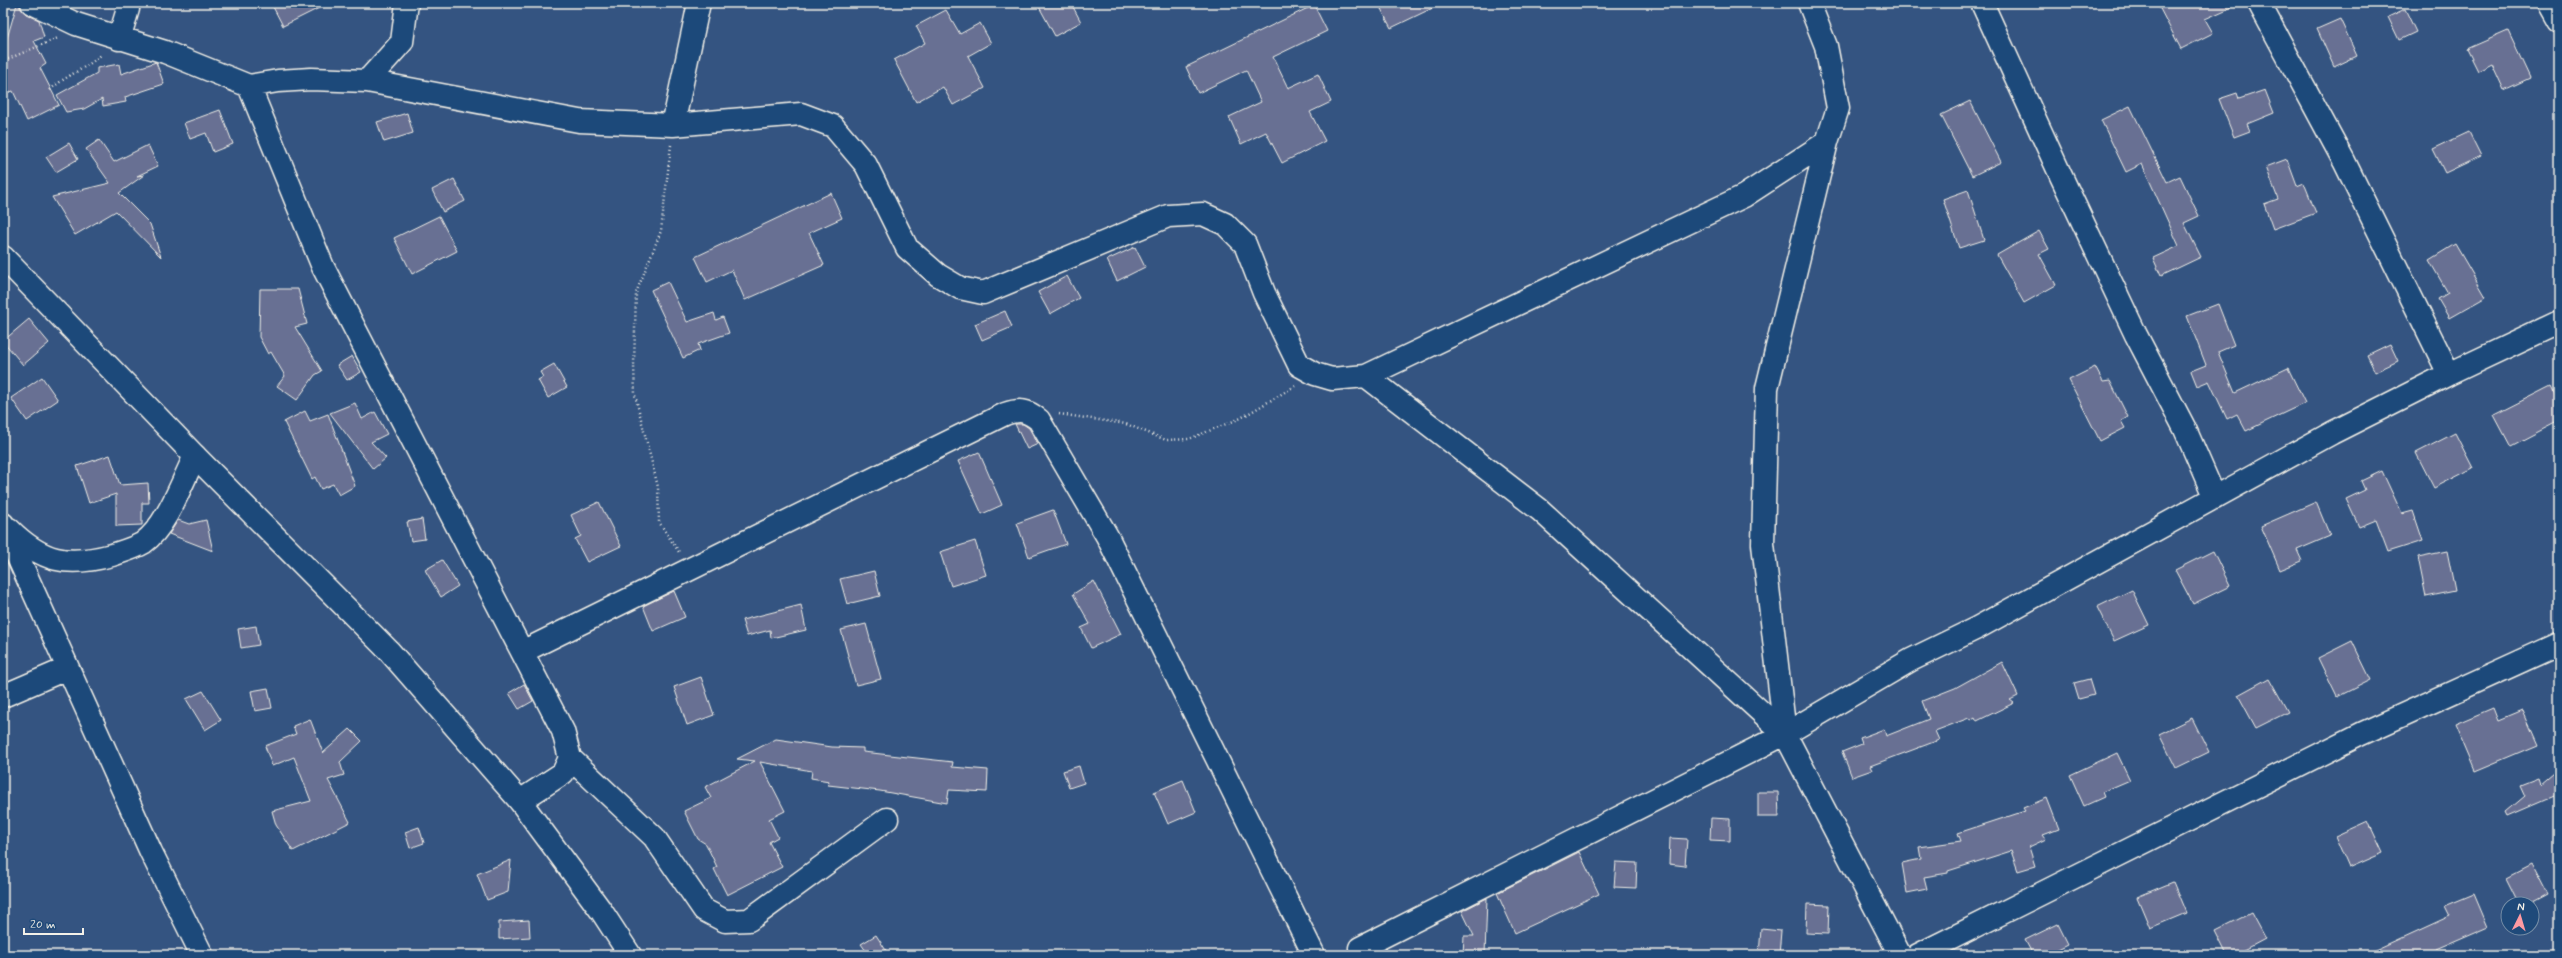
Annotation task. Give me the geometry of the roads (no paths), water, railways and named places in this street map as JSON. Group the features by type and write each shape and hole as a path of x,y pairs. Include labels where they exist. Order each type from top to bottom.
{"street":[{"path":"32,3 76,24 119,39 165,52 249,86 278,81 367,81 579,121 673,125 801,114 833,126 866,165 907,248 938,275 960,288 983,293 1168,216 1203,214 1225,224 1245,244 1264,293 1299,365 1315,374 1332,379 1366,376 1744,196 1827,142"},
{"path":"119,39 127,3"},
{"path":"367,81 402,42 407,3"},
{"path":"1785,734 1763,544 1767,388 1827,142 1838,108 1826,46 1809,3"},
{"path":"1982,3 2136,335 2185,429 2215,498"},
{"path":"2259,3 2344,161 2448,374"},
{"path":"2549,3 2559,21"},
{"path":"673,125 696,5"},
{"path":"249,86 323,267 563,730 570,758 654,837 704,910 726,921 749,920 887,819"},
{"path":"3,257 195,456 389,651 520,801 602,912 630,955"},
{"path":"1360,948 1785,734 1910,660 1977,628 2332,433 2448,374 2559,322"},
{"path":"1366,376 1540,510 1785,734 1900,955"},
{"path":"522,652 1005,414 1015,410 1029,411 1039,420 1107,536 1314,955"},
{"path":"3,524 28,548 46,557 89,561 118,553 143,543 157,528 195,456"},
{"path":"3,524 151,852 202,955"},
{"path":"1918,955 2361,734 2559,644"},
{"path":"3,696 68,668"},
{"path":"520,801 563,773 570,758"}]}
